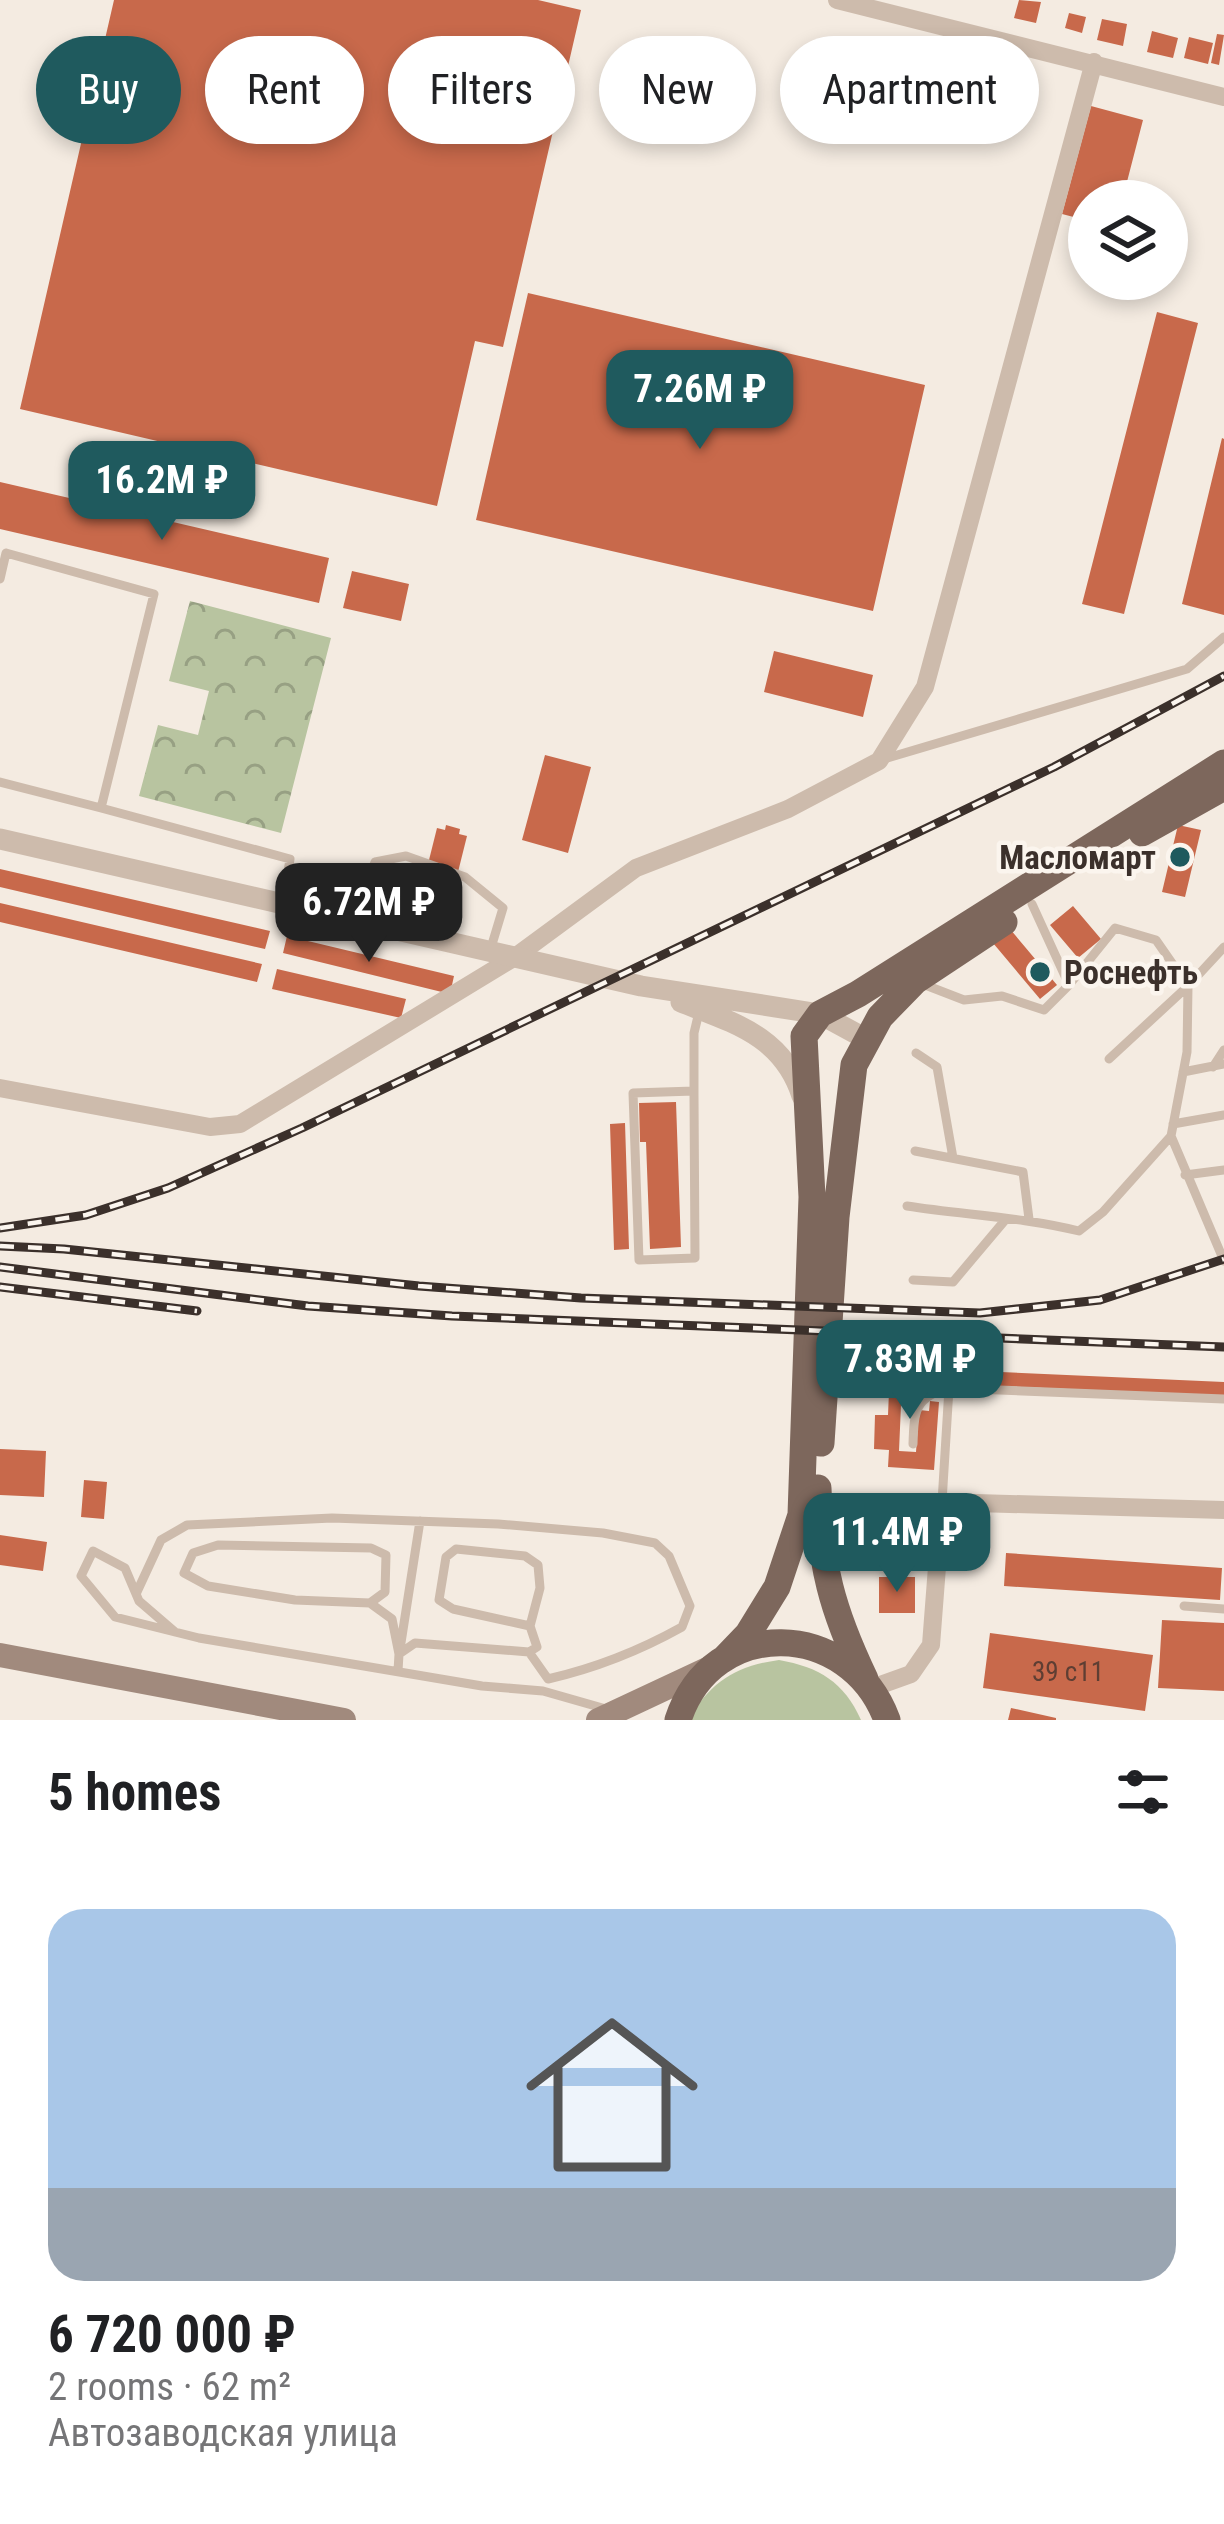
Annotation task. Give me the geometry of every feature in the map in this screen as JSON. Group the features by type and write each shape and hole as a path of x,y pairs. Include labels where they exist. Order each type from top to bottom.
{"main road":[{"path":"679,1720 689,1695 748,1634 778,1587 801,1515 812,1197 804,1036 820,1014 1224,763"},
{"path":"880,1702 830,1599 820,1540 818,1480 836,1217 854,1065 880,1016 915,981 1155,825 1224,787"},
{"path":"607,1716 765,1643 809,1645 849,1664 880,1702"},
{"path":"0,1655 344,1720"}],"street":[{"path":"837,0 1224,97"},
{"path":"0,1088 210,1126 240,1124 515,957 636,868 788,808 879,761 925,687 1094,62"},
{"path":"0,839 704,1003 791,1007 820,1014 866,1039"},
{"path":"791,1007 858,994"},
{"path":"704,1003 780,1052 795,1076 808,1118"},
{"path":"880,1702 911,1674 931,1645 942,1502 1224,1510"}],"lane":[{"path":"0,579 6,553 154,594 101,808"},
{"path":"879,761 1187,669 1224,637"},
{"path":"0,782 290,859 283,905"},
{"path":"352,921 375,862 406,856 465,877 503,908 490,951"},
{"path":"1032,904 1069,985"},
{"path":"915,981 964,1000 1002,996 1044,1010 1115,928 1156,940 1188,986 1187,1052 1172,1130 1185,1175 1224,1261"},
{"path":"1109,1058 1224,947"},
{"path":"694,1091 633,1093 639,1260 695,1258 694,1033 704,1003"},
{"path":"1183,1072 1218,1065 1224,1050"},
{"path":"916,1053 937,1067 953,1158"},
{"path":"907,1206 1029,1219 1079,1231 1103,1212 1172,1130 1224,1115"},
{"path":"915,1150 1023,1172 1029,1219"},
{"path":"1185,1175 1224,1170"},
{"path":"913,1280 953,1282 1006,1219"},
{"path":"942,1502 949,1388"},
{"path":"913,1444 914,1408 922,1397 949,1388 1224,1400"},
{"path":"136,1594 161,1540 188,1525 332,1518 420,1521 602,1533 655,1544 669,1556 690,1606 682,1627 597,1667 548,1678 529,1652"},
{"path":"398,1671 420,1521"},
{"path":"370,1603 385,1592 386,1580 386,1555 371,1548 218,1545 193,1552 184,1574 208,1586 274,1597 370,1603 392,1619 399,1654"},
{"path":"399,1654 415,1643 529,1652 536,1647 530,1626 539,1588 538,1565 525,1556 455,1549 446,1556 439,1600 452,1610 530,1626"},
{"path":"175,1632 136,1594 124,1568 93,1551 81,1576 115,1617 175,1632 482,1686 543,1691 607,1716"},
{"path":"386,1580 413,1582"},
{"path":"1184,1606 1224,1609"}],"green space":[{"path":"190,601 331,638 281,833 139,796 158,725 198,735 209,691 169,681"},
{"path":"779,1660 829,1678 861,1720 688,1720 726,1678"}],"building":[{"path":"114,0 538,0 581,10 575,36 388,36 388,144 550,144 503,347 475,341 437,506 20,409 81,144 181,144 181,36 106,36"},
{"path":"1019,0 1041,2 1036,23 1014,18"},
{"path":"1069,13 1086,17 1082,33 1065,28"},
{"path":"1102,19 1127,24 1123,46 1097,40"},
{"path":"1152,31 1178,38 1173,58 1147,52"},
{"path":"1217,34 1224,35 1219,65 1211,63"},
{"path":"1189,37 1213,43 1208,64 1184,58"},
{"path":"1091,106 1143,120 1127,180 1071,180"},
{"path":"528,293 925,385 873,611 476,520"},
{"path":"1157,312 1198,323 1124,614 1082,604"},
{"path":"1224,439 1224,615 1182,604"},
{"path":"0,482 329,558 319,603 0,529"},
{"path":"352,571 409,584 401,621 343,608"},
{"path":"774,651 873,675 863,717 764,692"},
{"path":"545,755 591,767 568,853 522,840"},
{"path":"446,825 467,836 453,892 423,884 437,828 445,830"},
{"path":"1178,825 1201,830 1185,897 1162,892"},
{"path":"0,869 270,931 265,949 0,887"},
{"path":"0,903 262,964 257,982 0,922"},
{"path":"1073,906 1101,939 1078,958 1050,925"},
{"path":"1010,929 1057,985 1040,999 993,943"},
{"path":"287,936 454,976 450,994 283,953"},
{"path":"277,969 406,999 401,1018 272,989"},
{"path":"676,1102 681,1247 650,1249 646,1142 640,1142 639,1103"},
{"path":"625,1123 629,1249 614,1250 610,1124"},
{"path":"890,1368 950,1371 949,1384 902,1382 899,1451 916,1452 919,1410 929,1411 930,1401 939,1402 934,1470 888,1467 889,1450 874,1449 875,1415 888,1415"},
{"path":"954,1370 1224,1382 1224,1396 954,1384"},
{"path":"0,1449 46,1451 44,1497 0,1495"},
{"path":"84,1480 107,1482 104,1519 81,1517"},
{"path":"902,1517 918,1518 916,1549 900,1548"},
{"path":"0,1535 47,1542 43,1571 0,1565"},
{"path":"1006,1553 1222,1568 1220,1600 1004,1586"},
{"path":"879,1577 915,1577 915,1613 879,1613"},
{"path":"1162,1620 1224,1623 1224,1691 1158,1688"},
{"path":"990,1633 1153,1655 1145,1711 983,1688"},
{"path":"1011,1708 1056,1718 1056,1720 1008,1720"}],"railway":[{"path":"0,1228 86,1215 168,1188 302,1128 1054,767 1224,676"},
{"path":"0,1246 581,1298 980,1313 1100,1300 1224,1259"},
{"path":"0,1267 308,1306 452,1316 1224,1347"},
{"path":"0,1287 197,1311"}],"place":[{"name":"Масломарт","path":"1180,857"},
{"name":"Роснефть","path":"1040,972"}]}
